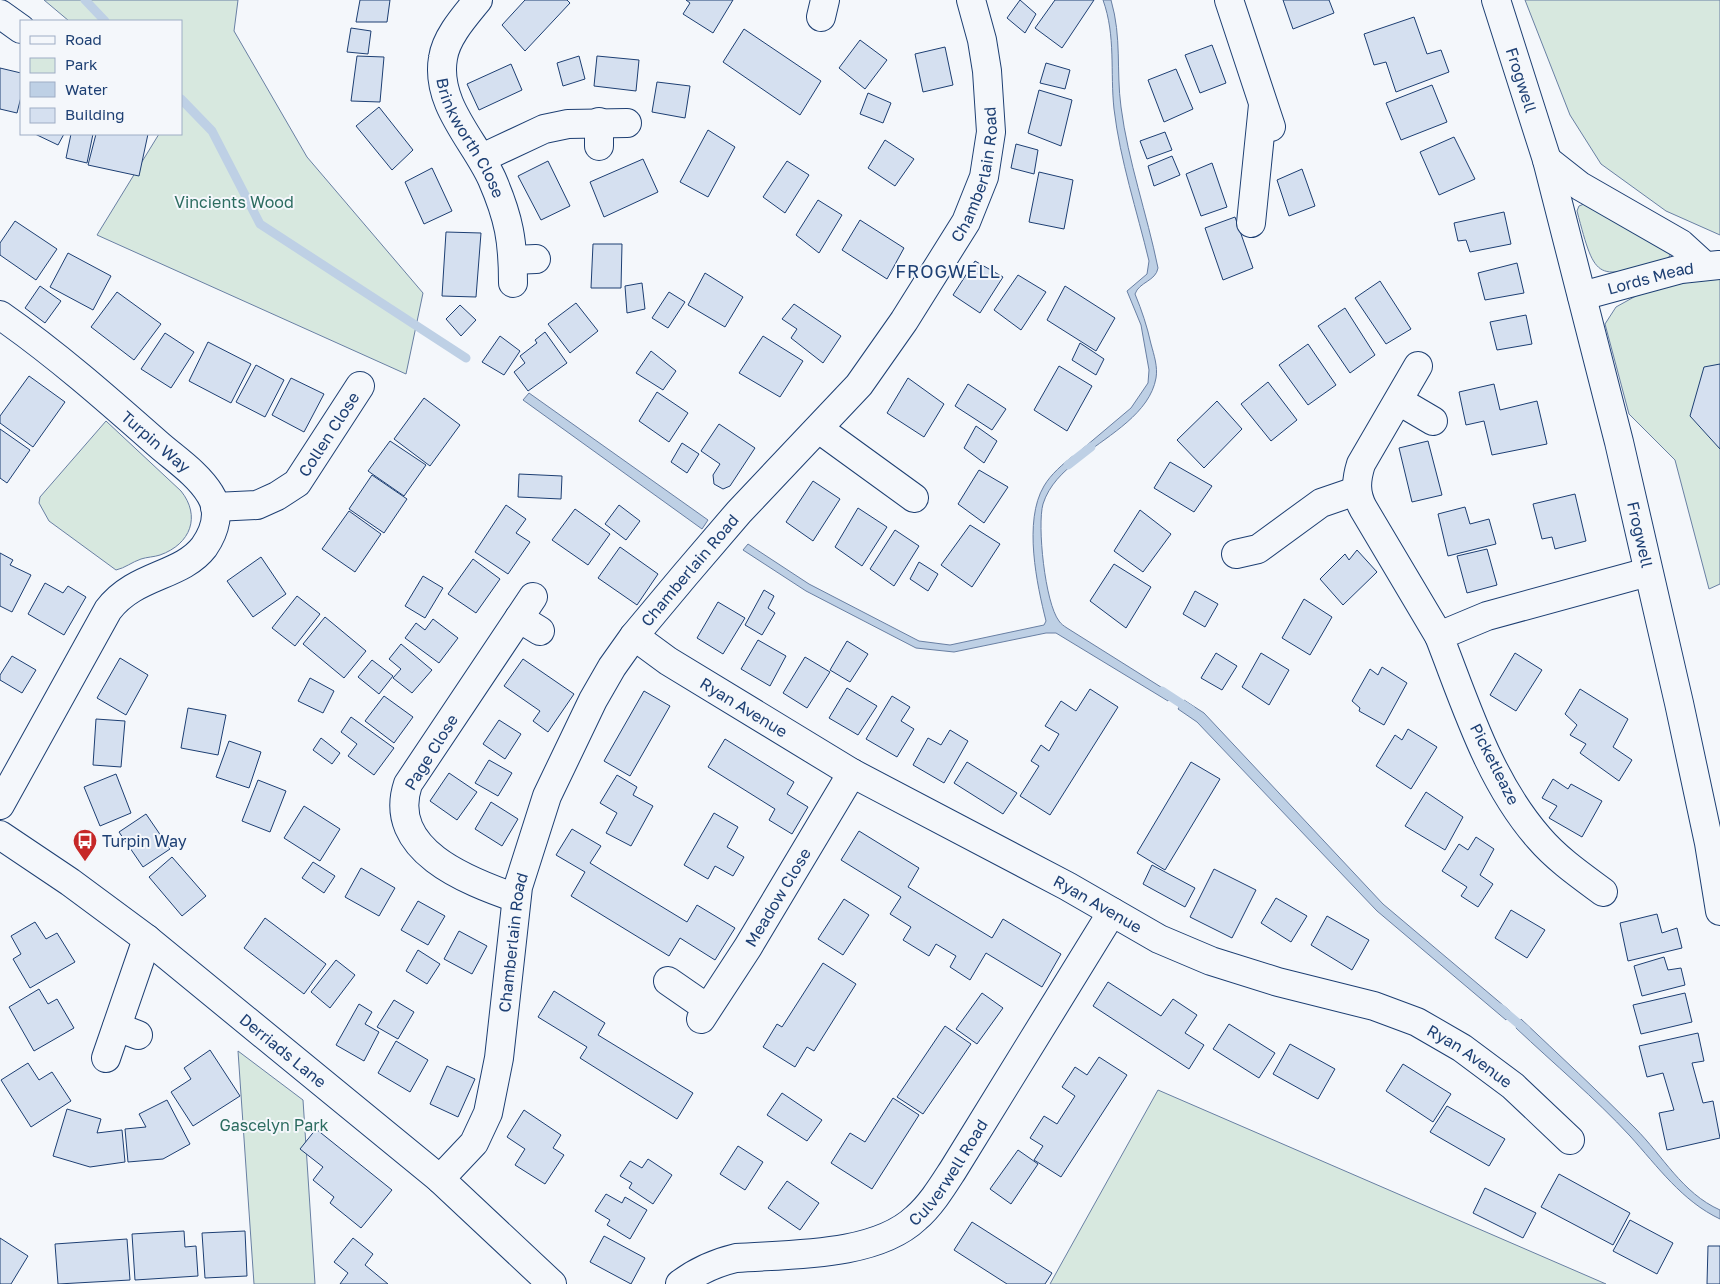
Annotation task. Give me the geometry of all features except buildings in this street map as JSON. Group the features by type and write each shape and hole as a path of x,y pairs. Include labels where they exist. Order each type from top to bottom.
{"street":[{"name":"Brinkworth Close","path":"478,0 450,39 443,58 444,87 456,119 482,158 509,226 520,267"},
{"name":"Chamberlain Road","path":"440,1179 476,1138 484,1124 492,1097 499,1058 516,898 547,796 566,754 607,676 634,636 738,512 859,385 904,322 966,222 977,196 989,154 991,107 982,40 971,0"},
{"path":"1229,0 1267,115 1252,224"},
{"name":"Frogwell","path":"1496,0 1547,160 1619,442 1679,703 1720,911"},
{"path":"0,14 20,28"},
{"path":"482,158 544,129 568,124 599,134 627,123"},
{"path":"1547,160 1580,186 1682,244 1712,265"},
{"name":"Lords Mead","path":"1582,296 1712,265"},
{"name":"Turpin Way","path":"0,315 102,395 192,474 211,494 216,507"},
{"path":"1236,554 1258,549 1321,503 1356,491 1361,464 1418,366"},
{"name":"Collen Close","path":"216,507 257,506 297,483 360,386"},
{"path":"1399,401 1433,421"},
{"path":"819,429 893,471 914,498"},
{"name":"Picketleaze","path":"1356,491 1363,508 1439,636 1483,745 1512,802 1551,851 1602,892"},
{"path":"0,805 105,614 116,600 126,592 194,558 212,534 216,520 216,507"},
{"path":"1439,636 1487,616 1648,572"},
{"name":"Page Close","path":"516,898 472,883 435,859 420,844 408,826 403,814 402,800 408,784 531,615"},
{"name":"Ryan Avenue","path":"634,636 668,661 852,773 1159,939 1211,961 1278,982 1374,1006 1417,1022 1462,1048 1513,1086 1570,1140"},
{"name":"Meadow Close","path":"668,981 704,1013 748,948 852,773"},
{"name":"Derriads Lane","path":"0,835 70,882 148,939 440,1179 552,1284"},
{"name":"Culverwell Road","path":"680,1284 718,1262 736,1258 848,1248 882,1238 914,1220 929,1206 953,1170 1112,912"},
{"path":"106,1058 127,1031 148,939"}],"green space":[{"name":"Vincients Wood","path":"44,0 238,0 234,31 307,157 423,293 406,374 97,235 158,135 182,135 182,20 68,20"},
{"path":"1525,0 1720,0 1720,235 1666,211 1601,164 1570,115"},
{"path":"1584,204 1670,251 1670,256 1666,259 1625,270 1612,272 1602,270 1595,263 1589,252 1583,235 1577,211 1579,206"},
{"path":"1720,275 1720,584 1709,589 1675,460 1629,414 1605,324 1616,307 1643,292"},
{"path":"106,421 181,491 191,510 190,528 186,537 179,544 160,555 141,559 116,570 49,521 39,503 40,497"},
{"name":"Gascelyn Park","path":"238,1051 303,1100 315,1284 254,1284"},
{"path":"1158,1090 1606,1284 1050,1284"}],"water":[{"path":"1103,0 1111,0 1114,14 1118,41 1120,93 1124,127 1158,268 1154,276 1140,287 1135,294 1148,331 1155,361 1156,378 1146,402 1137,412 1116,431 1084,455 1080,451 1131,408 1148,383 1149,370 1141,325 1127,291 1147,274 1149,261 1117,128 1113,95 1110,27"},
{"path":"529,393 708,520 702,529 523,400"},
{"path":"1073,456 1078,460 1053,485 1043,504 1041,514 1046,582 1054,612 1059,621 1065,626 1172,694 1168,701 1056,633 1046,633 954,652 916,648 806,591 743,550 748,544 809,584 919,641 950,645 1044,625 1046,621 1039,590 1034,553 1034,517 1044,486 1054,473"},
{"path":"1184,700 1204,713 1383,904 1510,1011 1506,1020 1377,911 1197,722 1178,709"},
{"path":"1521,1019 1635,1128 1684,1184 1707,1203 1720,1210 1720,1219 1706,1212 1682,1193 1603,1108 1516,1028"}],"waterway":[{"path":"85,0 104,20"},
{"path":"182,100 212,131 260,224 466,358"},
{"path":"1068,465 1091,447"},
{"path":"1162,691 1191,710"},
{"path":"1500,1008 1526,1030"}],"place":[{"name":"Turpin Way","path":"85,862"}],"district":[{"name":"FROGWELL","path":"948,272"}]}
